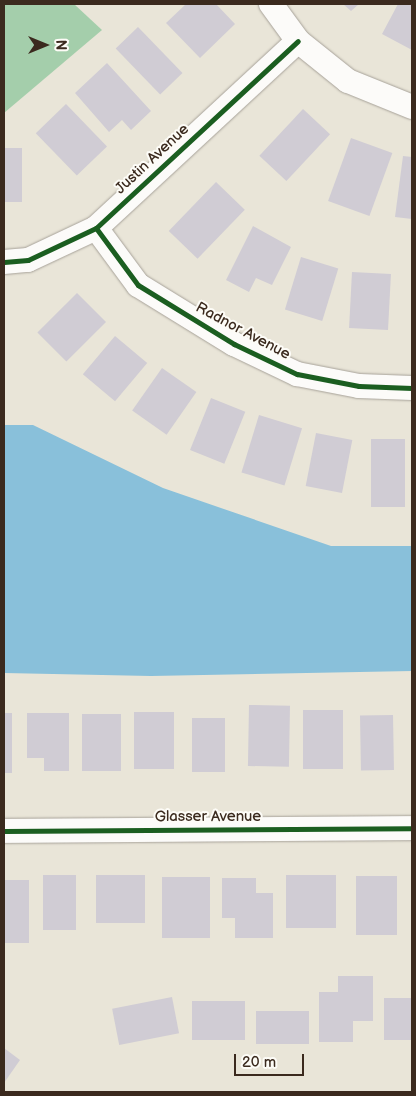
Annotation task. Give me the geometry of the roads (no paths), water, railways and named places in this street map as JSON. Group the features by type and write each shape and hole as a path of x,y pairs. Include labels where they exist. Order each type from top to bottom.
{"street":[{"path":"271,4 298,42 348,81 412,107"},
{"name":"Justin Avenue","path":"4,262 28,260 96,228 298,42"},
{"name":"Radnor Avenue","path":"96,228 138,285 234,344 297,374 359,386 412,388"},
{"name":"Glasser Avenue","path":"4,830 412,828"}],"water":[{"path":"4,425 33,425 163,488 331,546 412,546 412,671 151,676 4,673"}]}
